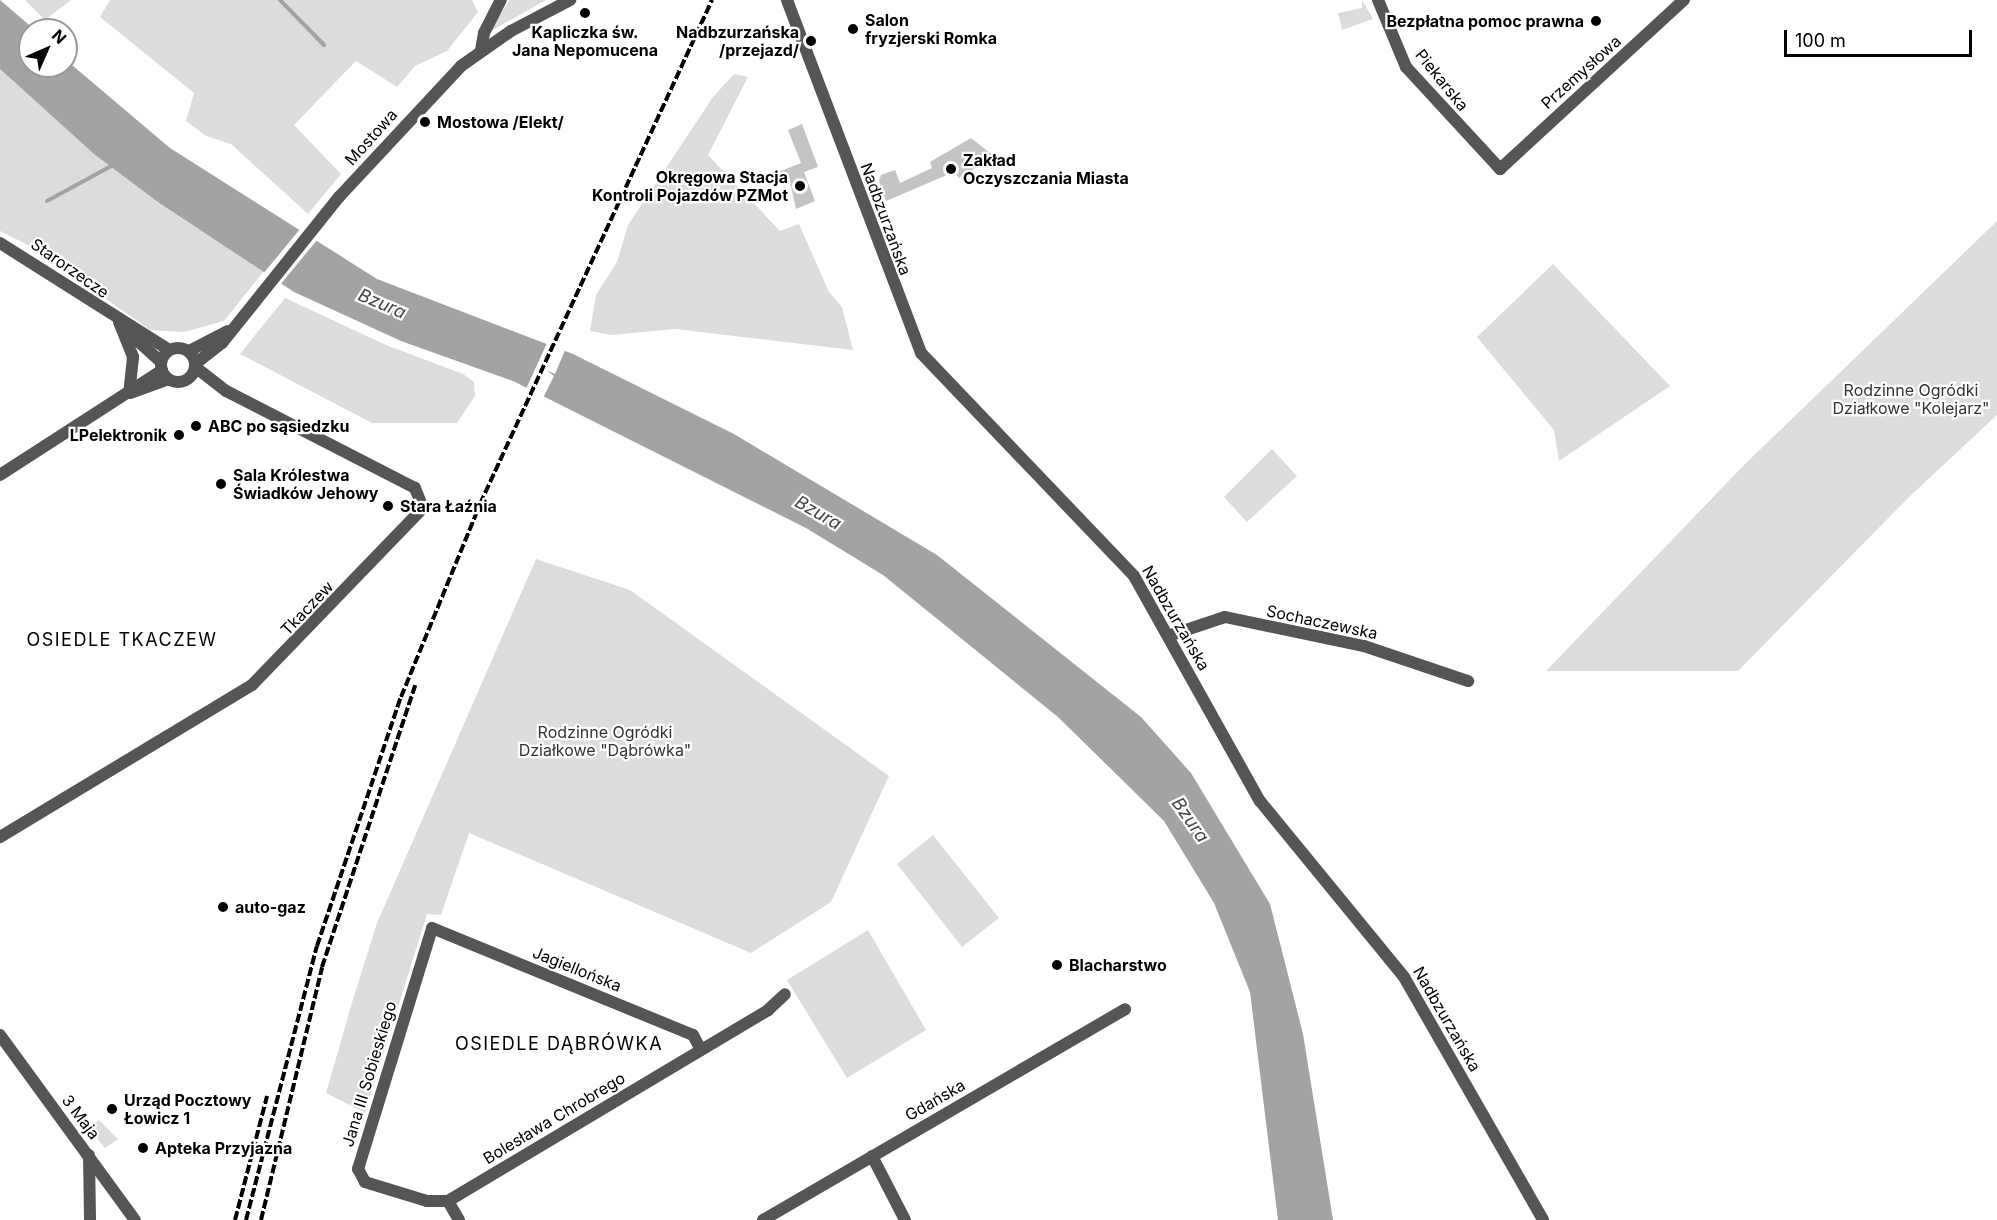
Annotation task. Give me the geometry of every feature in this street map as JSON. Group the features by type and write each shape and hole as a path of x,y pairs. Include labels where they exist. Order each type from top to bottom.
{"street":[{"path":"481,50 484,33 501,0"},
{"name":"Mostowa","path":"195,365 222,343 230,330 339,197 428,98 481,50 570,0"},
{"name":"Nadbzurzańska","path":"787,0 921,353 1125,565 1168,636 1260,801 1404,977 1543,1220"},
{"name":"Piekarska","path":"1378,0 1406,67 1500,169"},
{"name":"Przemysłowa","path":"1500,169 1684,0"},
{"name":"Starorzecze","path":"0,243 120,322 169,350"},
{"path":"120,322 132,357 129,393"},
{"name":"Starorzecze","path":"120,322 136,343 164,370"},
{"name":"Mostowa","path":"189,351 230,330"},
{"path":"0,475 164,370 169,350 189,351 195,365 188,379"},
{"name":"Tkaczew","path":"195,365 226,392"},
{"name":"Tkaczew","path":"0,837 252,684 423,508 415,488 226,392 164,370"},
{"name":"Sochaczewska","path":"1168,636 1225,617 1364,646 1468,681"},
{"name":"Jagiellońska","path":"432,928 693,1035 701,1050"},
{"name":"Jana III Sobieskiego","path":"432,928 358,1169 365,1182 427,1201 448,1200"},
{"name":"Bolesława Chrobrego","path":"448,1200 768,1010 786,994"},
{"name":"Gdańska","path":"763,1220 1125,1009"},
{"name":"3 Maja","path":"0,1035 135,1220"},
{"path":"89,1155 90,1220"},
{"path":"872,1156 905,1220"},
{"path":"448,1200 459,1220"}],"green space":[{"path":"25,0 71,0 48,18 43,18"},
{"path":"110,0 472,0 478,12 447,51 415,66 397,87 356,61 294,125 341,174 308,214 231,144 206,136 186,121 194,93 100,17"},
{"path":"510,0 546,0 491,31 490,29"},
{"path":"1362,0 1373,19 1342,30 1338,13 1362,8"},
{"path":"0,69 94,154 264,271 224,321 184,332 150,330 36,249 0,231"},
{"path":"734,74 748,77 708,155 780,231 799,224 829,292 842,307 853,350 675,329 611,335 590,331 596,295 617,262 628,225 713,97"},
{"name":"Rodzinne Ogródki Działkowe \"Kolejarz\"","path":"1997,221 1997,415 1909,497 1738,671 1546,671 1743,466"},
{"path":"1553,264 1670,386 1559,461 1554,430 1477,337"},
{"path":"285,298 386,345 463,374 474,382 475,396 457,423 372,423 240,354"},
{"path":"1272,449 1297,476 1247,522 1224,497"},
{"name":"Rodzinne Ogródki Działkowe \"Dąbrówka\"","path":"536,559 630,590 889,776 831,902 751,953 469,833 441,915 427,914 365,1113 326,1093 354,996 377,923"},
{"path":"933,835 999,918 962,947 897,864"},
{"path":"868,930 926,1030 847,1078 787,980"},
{"path":"99,1120 118,1139 105,1148 89,1129"}],"water":[{"name":"Bzura","path":"0,0 21,18 18,18 18,78 78,78 78,70 170,148 377,279 573,354 734,434 937,555 1141,717 1191,773 1270,904 1303,1034 1333,1220 1278,1220 1250,992 1214,903 1164,821 1058,717 883,575 806,528 513,381 401,341 294,292 158,202 94,154 0,69"}],"pier":[{"path":"300,229 317,240 280,285 263,274"},
{"path":"548,341 566,348 555,374 546,370 554,376 542,400 525,391"}],"building":[{"path":"802,124 818,167 804,172 815,201 796,209 789,177 781,180 778,172 801,163 788,130"},
{"name":"Zakład Oczyszczania Miasta","path":"971,138 994,156 959,178 954,172 886,201 879,181 881,175 895,170 900,183 932,168 930,162"}],"waterway":[{"path":"280,0 324,45"},
{"path":"47,201 115,164"}],"railway":[{"path":"246,1220 317,946 401,697 480,504 712,0"},
{"path":"261,1220 322,967 415,685"},
{"path":"235,1220 267,1096"}],"place":[{"name":"Kapliczka św. Jana Nepomucena","path":"585,13"},
{"name":"Bezpłatna pomoc prawna","path":"1596,21"},
{"name":"Salon fryzjerski Romka","path":"853,29"},
{"name":"Nadbzurzańska /przejazd/","path":"811,41"},
{"name":"Mostowa /Elekt/","path":"425,122"},
{"name":"Zakład Oczyszczania Miasta","path":"951,169"},
{"name":"Okręgowa Stacja Kontroli Pojazdów PZMot","path":"800,186"},
{"name":"ABC po sąsiedzku","path":"196,426"},
{"name":"LPelektronik","path":"179,435"},
{"name":"Sala Królestwa Świadków Jehowy","path":"221,484"},
{"name":"Stara Łaźnia","path":"388,506"},
{"name":"auto-gaz","path":"223,907"},
{"name":"Blacharstwo","path":"1057,965"},
{"name":"Urząd Pocztowy Łowicz 1","path":"112,1109"},
{"name":"Apteka Przyjazna","path":"143,1148"}],"district":[{"name":"OSIEDLE TKACZEW","path":"122,640"},
{"name":"OSIEDLE DĄBRÓWKA","path":"559,1044"}]}
